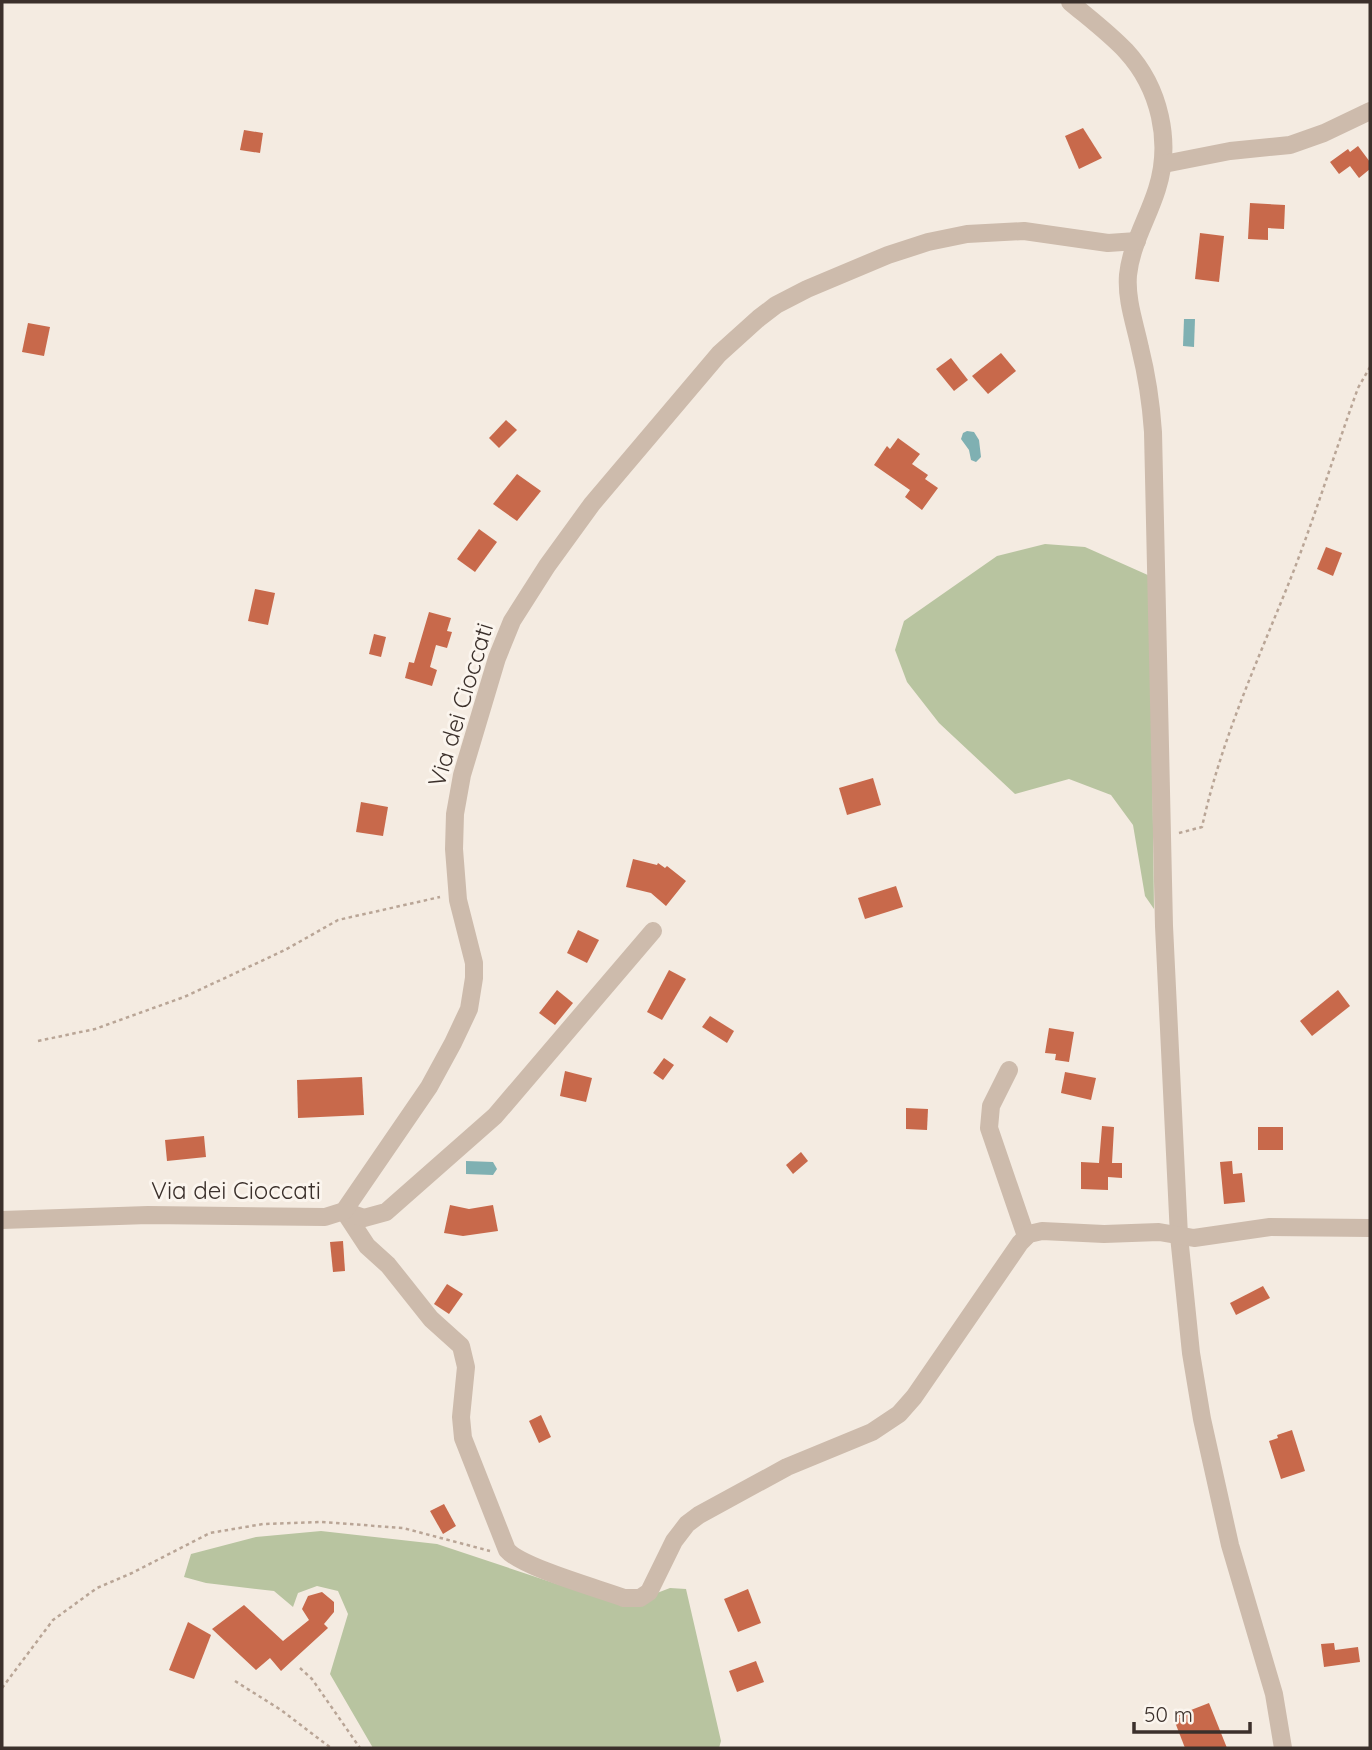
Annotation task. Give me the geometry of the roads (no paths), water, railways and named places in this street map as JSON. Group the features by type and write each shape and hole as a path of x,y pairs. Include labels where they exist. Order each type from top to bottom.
{"street":[{"path":"1070,2 1120,45 1139,69 1152,93 1164,142 1164,163 1130,265 1128,289 1152,413 1162,834 1179,1236 1192,1367 1202,1419 1230,1545 1272,1687 1283,1748"},
{"path":"1164,163 1230,151 1290,145 1318,136 1370,111"},
{"name":"Via dei Cioccati","path":"2,1220 106,1215 325,1217 344,1211 429,1087 469,1009 474,963 457,893 454,831 459,787 497,658 512,621 577,523 719,354 759,318 792,296 866,263 928,242 979,232 1014,230 1101,242 1137,241"},
{"path":"344,1211 364,1218 386,1212 495,1116 653,932"},
{"path":"1009,1070 991,1107 989,1128 1026,1236"},
{"path":"344,1211 367,1246 388,1265 430,1319 461,1346 466,1367 461,1417 463,1438 504,1545 515,1558 624,1598 635,1599 645,1596 678,1536 699,1514 772,1474 872,1432 904,1409 1026,1236 1042,1231 1104,1234 1159,1232 1194,1238 1281,1227 1370,1228"}],"water":[{"path":"1184,319 1195,319 1194,347 1183,346"},
{"path":"967,431 974,432 979,440 981,457 976,462 971,460 969,450 961,439"},
{"path":"466,1161 493,1162 497,1169 493,1175 466,1174"}]}
